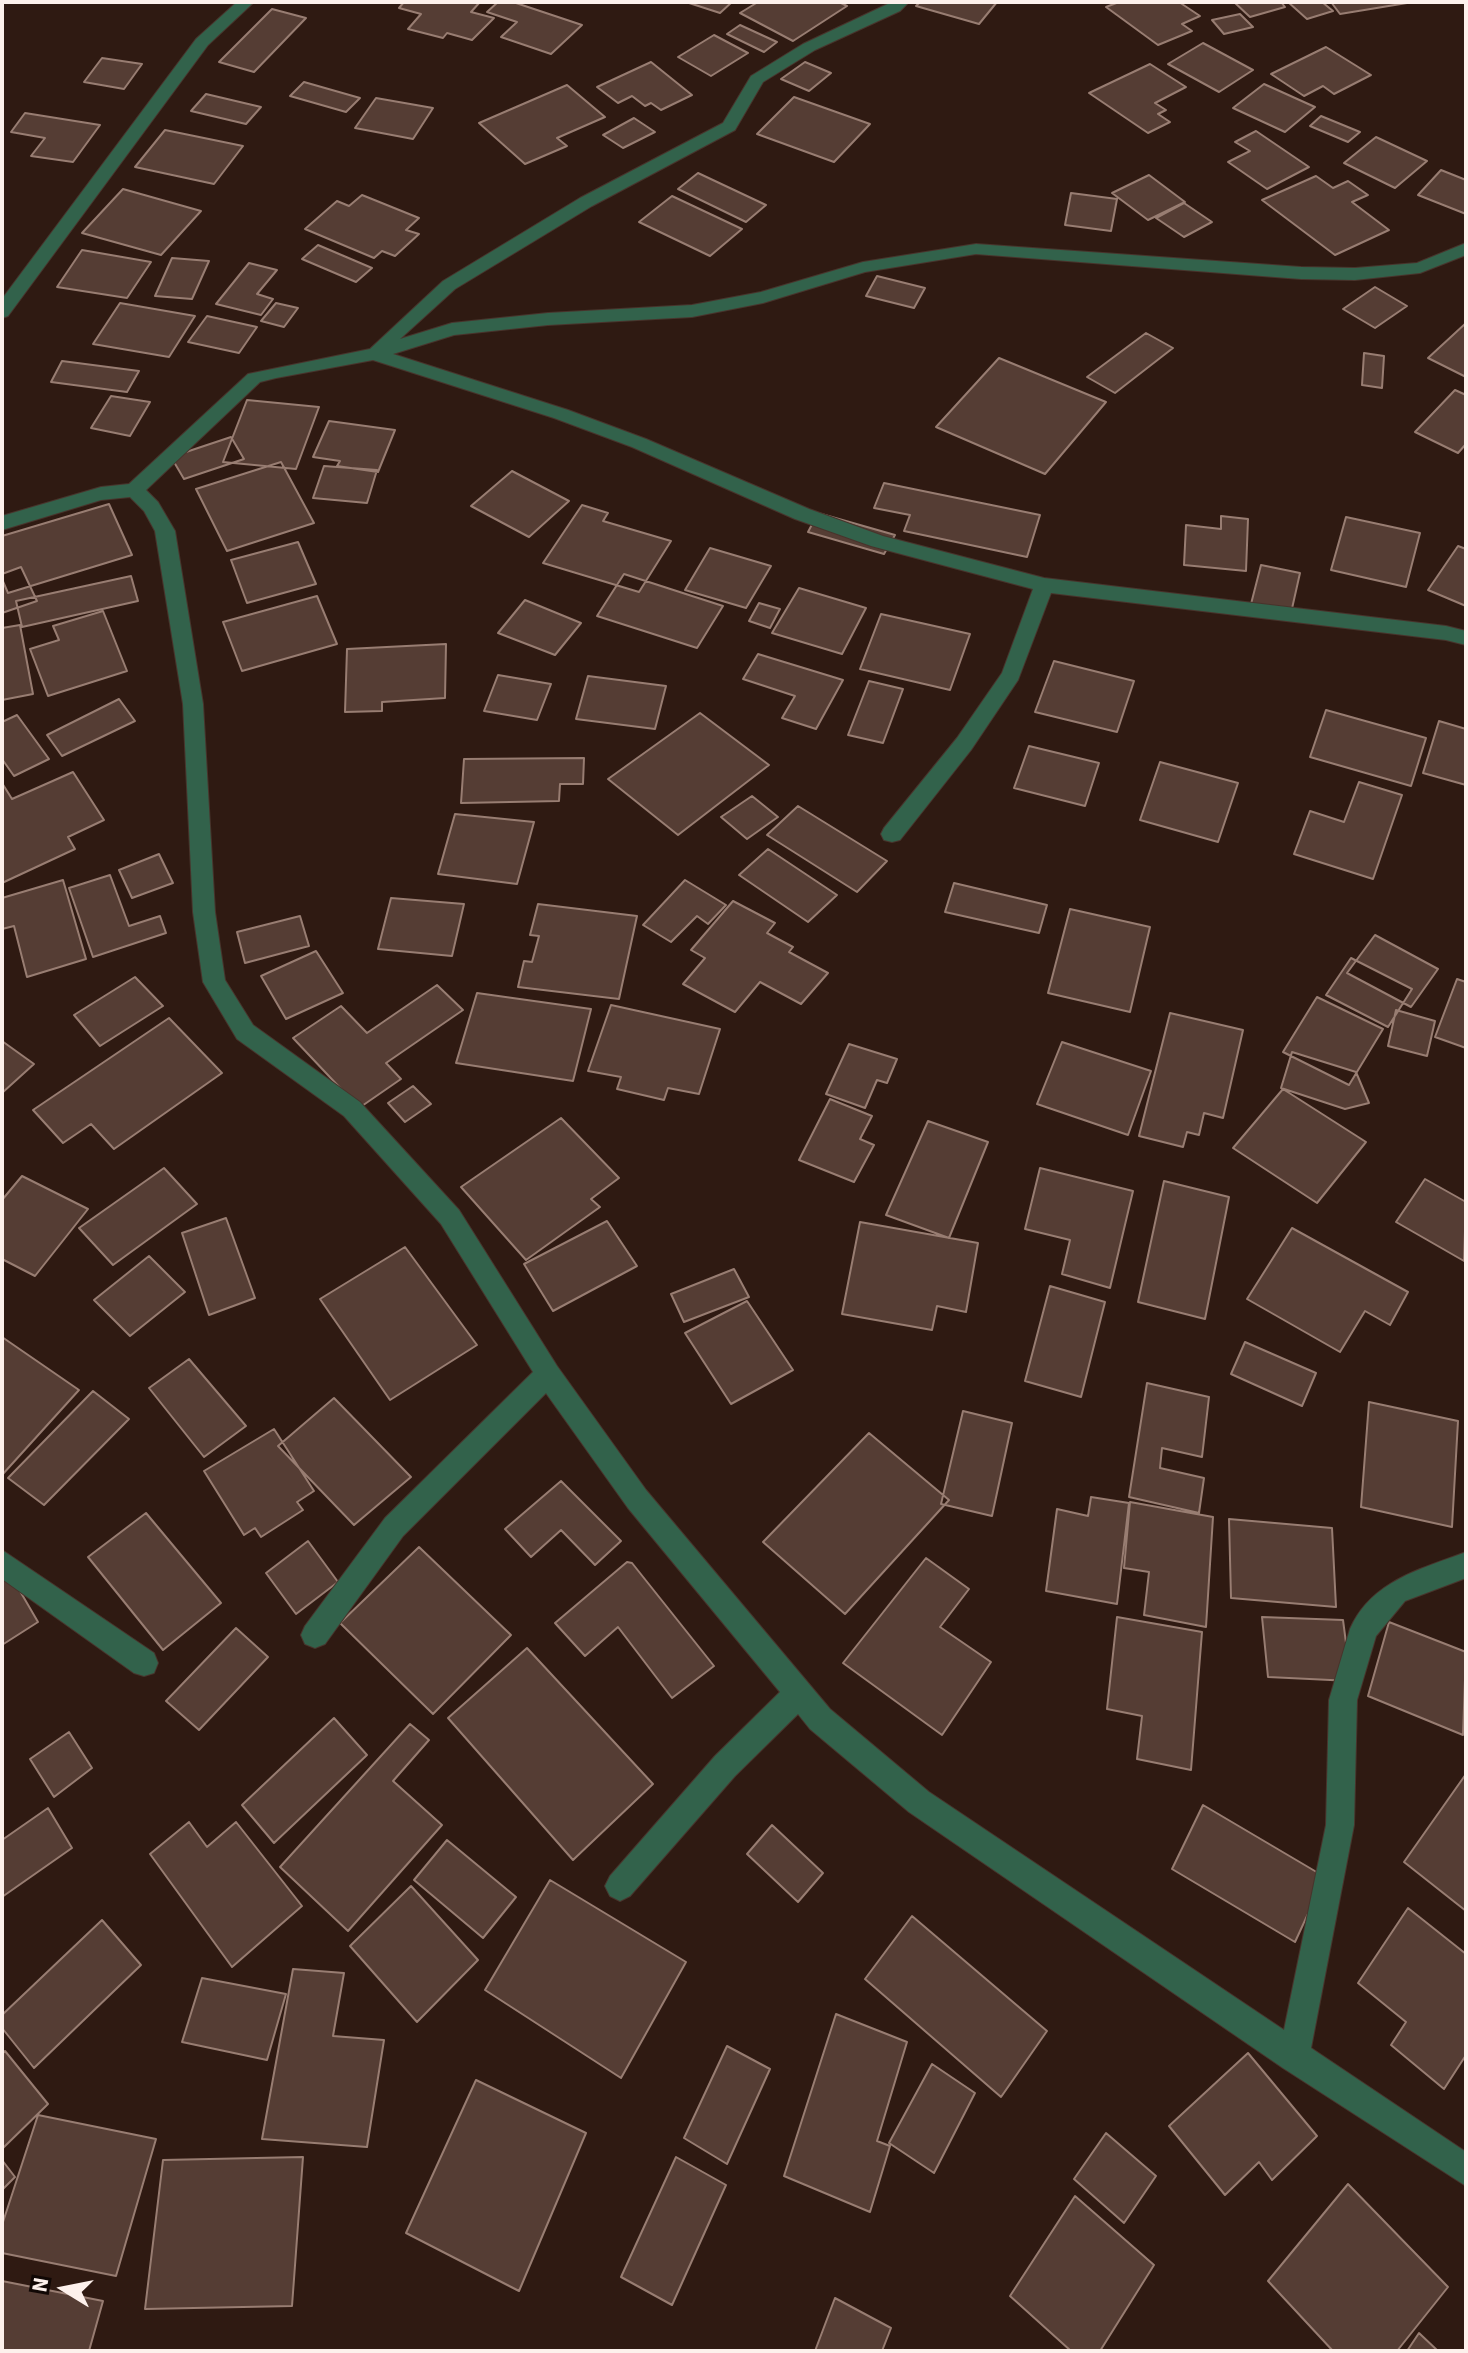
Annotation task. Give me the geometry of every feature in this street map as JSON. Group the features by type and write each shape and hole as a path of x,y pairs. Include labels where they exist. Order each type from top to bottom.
{"street":[{"path":"5,304 202,42 246,2"},
{"path":"374,354 449,285 586,202 729,126 757,79 809,47 901,2"},
{"path":"2,523 101,494 134,490 254,378 374,354 452,329 548,319 692,311 763,297 863,267 976,249 1301,273 1355,274 1420,268 1466,248"},
{"path":"374,354 561,414 639,443 802,514 865,536 1044,585 1446,633 1466,638"},
{"path":"134,490 151,507 165,531 193,704 204,912 214,982 245,1032 352,1109 450,1217 548,1374 637,1499 820,1719 919,1802 1466,2170"},
{"path":"892,834 964,744 1011,675 1044,585"},
{"path":"315,1635 394,1527 548,1374"},
{"path":"2,1563 144,1663"},
{"path":"1294,2057 1340,1825 1343,1700 1364,1629 1396,1592 1466,1565"},
{"path":"620,1886 725,1766 800,1692"}],"building":[{"path":"404,2 480,2 471,12 494,18 472,40 447,33 443,38 408,29 421,14 399,8"},
{"path":"498,2 513,2 582,25 551,54 501,37 517,22 487,12"},
{"path":"686,2 732,2 720,13"},
{"path":"758,2 839,2 847,6 793,41 740,13"},
{"path":"920,2 997,2 979,24 916,6"},
{"path":"1119,2 1179,2 1200,16 1182,24 1192,31 1158,45 1106,7"},
{"path":"1234,2 1281,2 1285,7 1250,17"},
{"path":"1288,2 1322,2 1333,11 1307,19"},
{"path":"1331,2 1406,2 1407,3 1340,14"},
{"path":"272,9 306,18 254,72 219,62"},
{"path":"1240,14 1253,27 1224,34 1212,20"},
{"path":"740,25 777,42 764,52 727,34"},
{"path":"714,35 748,53 711,76 678,57"},
{"path":"1203,43 1253,70 1219,92 1168,64"},
{"path":"1326,47 1371,75 1334,94 1323,86 1304,96 1271,74"},
{"path":"102,58 142,64 124,89 84,82"},
{"path":"651,62 692,95 661,110 651,103 645,106 632,96 618,103 597,87"},
{"path":"805,62 831,73 809,91 781,79"},
{"path":"1150,64 1186,87 1155,103 1166,110 1158,114 1170,122 1148,133 1089,93"},
{"path":"304,82 360,98 346,112 290,96"},
{"path":"1264,84 1315,107 1285,132 1233,108"},
{"path":"567,85 605,117 557,138 567,146 525,164 479,123"},
{"path":"206,94 261,107 246,124 191,111"},
{"path":"794,97 870,124 834,162 757,134"},
{"path":"376,98 433,108 413,139 355,128"},
{"path":"25,113 100,125 73,162 31,156 45,138 11,132"},
{"path":"1321,116 1360,132 1348,142 1310,126"},
{"path":"634,118 655,132 623,148 603,135"},
{"path":"165,130 243,146 214,184 135,167"},
{"path":"1256,131 1309,167 1267,189 1228,162 1250,151 1235,142"},
{"path":"1376,137 1427,161 1395,188 1344,163"},
{"path":"1441,170 1466,180 1466,214 1418,195"},
{"path":"698,173 766,205 746,222 678,189"},
{"path":"1149,175 1185,202 1148,220 1112,193"},
{"path":"1316,176 1333,188 1348,181 1368,195 1352,202 1389,230 1335,255 1262,200"},
{"path":"123,189 201,211 161,255 82,233"},
{"path":"1071,193 1117,199 1111,231 1065,225"},
{"path":"362,195 419,218 406,230 419,234 395,256 382,251 374,258 305,229 337,201 349,206"},
{"path":"672,196 742,229 710,256 639,222"},
{"path":"1184,203 1212,222 1184,237 1156,218"},
{"path":"318,245 372,268 356,282 302,259"},
{"path":"82,250 151,262 127,298 57,287"},
{"path":"172,258 209,261 192,299 155,296"},
{"path":"249,263 277,270 257,294 273,299 261,315 216,304"},
{"path":"877,276 925,288 914,308 866,296"},
{"path":"1375,287 1407,306 1375,328 1343,309"},
{"path":"120,303 195,316 169,357 93,344"},
{"path":"276,303 298,308 284,327 261,321"},
{"path":"207,316 257,327 239,353 188,342"},
{"path":"1466,323 1466,377 1428,358"},
{"path":"1146,333 1173,348 1115,393 1087,377"},
{"path":"1364,353 1384,356 1382,388 1362,385"},
{"path":"999,358 1106,402 1045,474 936,427"},
{"path":"62,361 139,371 127,392 51,382"},
{"path":"1455,390 1466,395 1466,444 1458,453 1415,432"},
{"path":"111,396 150,402 130,436 91,428"},
{"path":"247,400 319,407 296,469 223,462"},
{"path":"329,421 395,430 378,472 337,466 340,461 313,457"},
{"path":"231,437 244,459 184,479 171,457"},
{"path":"281,462 314,523 227,551 196,489"},
{"path":"324,466 377,470 367,503 313,498"},
{"path":"512,471 569,501 529,537 471,506"},
{"path":"884,483 1040,515 1027,557 904,531 910,515 874,508"},
{"path":"109,504 132,555 8,593 2,579 2,536"},
{"path":"582,505 608,513 603,521 671,541 639,592 543,563"},
{"path":"818,513 895,535 884,554 808,532"},
{"path":"1221,516 1248,519 1246,571 1184,565 1186,525 1221,529"},
{"path":"1346,517 1420,533 1406,587 1331,570"},
{"path":"298,542 316,584 247,603 231,560"},
{"path":"1458,546 1466,549 1466,606 1428,590"},
{"path":"710,548 771,566 746,608 685,590"},
{"path":"1261,565 1300,573 1291,613 1251,604"},
{"path":"21,567 37,601 2,613 2,574"},
{"path":"624,574 723,606 697,648 597,616"},
{"path":"131,576 138,601 22,627 16,601"},
{"path":"799,588 866,608 842,654 772,633"},
{"path":"317,596 337,644 242,671 223,622"},
{"path":"525,600 581,623 555,655 498,633"},
{"path":"759,603 780,609 770,628 749,621"},
{"path":"103,611 127,671 48,696 30,649 59,640 53,626"},
{"path":"881,614 970,634 950,690 860,669"},
{"path":"20,625 33,694 2,700 2,628"},
{"path":"446,644 445,698 382,702 382,711 345,712 347,649"},
{"path":"758,654 843,680 816,729 782,718 795,696 743,679"},
{"path":"1054,661 1134,681 1117,732 1035,712"},
{"path":"498,675 551,684 537,720 484,711"},
{"path":"588,676 666,686 655,729 576,719"},
{"path":"869,681 903,689 883,743 848,735"},
{"path":"119,699 135,721 62,756 47,735"},
{"path":"1326,710 1426,738 1411,786 1310,757"},
{"path":"700,713 769,765 678,835 608,779"},
{"path":"17,715 49,759 14,776 2,759 2,722"},
{"path":"1439,721 1466,729 1466,785 1423,773"},
{"path":"1029,746 1099,763 1085,806 1014,788"},
{"path":"584,758 583,784 560,784 559,801 461,803 464,759"},
{"path":"1160,762 1238,783 1218,842 1140,820"},
{"path":"73,772 104,820 68,837 75,849 2,883 2,783 12,799"},
{"path":"1359,782 1402,795 1373,879 1294,854 1310,811 1344,822"},
{"path":"752,796 778,817 747,839 721,817"},
{"path":"798,806 887,861 857,892 767,835"},
{"path":"455,814 534,822 517,884 438,874"},
{"path":"768,849 837,895 808,922 739,875"},
{"path":"159,854 173,883 132,898 119,870"},
{"path":"110,875 129,926 160,916 166,933 93,957 69,888"},
{"path":"63,880 86,959 27,977 14,926 2,929 2,898"},
{"path":"685,880 726,905 708,924 697,916 671,942 643,925"},
{"path":"954,883 1047,905 1039,933 945,912"},
{"path":"391,898 464,904 452,956 378,949"},
{"path":"733,901 775,923 767,933 793,947 789,952 828,973 801,1004 760,982 735,1012 683,984 705,958 691,950"},
{"path":"538,904 637,916 619,999 518,987 524,961 532,962 539,936 530,935"},
{"path":"1070,909 1150,927 1130,1012 1048,993"},
{"path":"300,916 309,946 245,963 237,932"},
{"path":"1375,935 1438,969 1411,1007 1347,973"},
{"path":"316,951 343,993 286,1019 261,976"},
{"path":"1351,958 1412,989 1388,1027 1326,995"},
{"path":"135,977 163,1006 100,1046 74,1015"},
{"path":"1457,979 1466,982 1466,1048 1435,1037"},
{"path":"437,985 463,1010 386,1063 401,1079 359,1108 293,1038 341,1006 367,1033"},
{"path":"477,993 591,1009 573,1081 456,1063"},
{"path":"1317,997 1383,1029 1349,1085 1283,1052"},
{"path":"611,1005 720,1029 699,1094 668,1088 664,1100 617,1089 621,1077 588,1071"},
{"path":"1396,1010 1435,1021 1427,1056 1388,1046"},
{"path":"1170,1013 1243,1030 1223,1118 1204,1113 1199,1135 1187,1132 1183,1147 1139,1136"},
{"path":"169,1018 222,1073 114,1149 91,1124 63,1143 33,1110"},
{"path":"2,1041 34,1064 2,1093"},
{"path":"1062,1042 1151,1071 1128,1135 1037,1104"},
{"path":"849,1044 897,1059 887,1083 877,1080 865,1108 826,1094"},
{"path":"1292,1052 1356,1072 1369,1103 1345,1109 1281,1088"},
{"path":"413,1086 431,1104 405,1122 388,1103"},
{"path":"1283,1089 1366,1142 1317,1203 1233,1148"},
{"path":"830,1099 872,1116 860,1139 874,1145 854,1182 799,1160"},
{"path":"561,1118 619,1178 591,1199 600,1207 526,1260 461,1187"},
{"path":"928,1121 988,1142 949,1238 886,1215"},
{"path":"164,1168 197,1204 113,1265 79,1228"},
{"path":"1040,1168 1133,1191 1110,1288 1062,1274 1070,1240 1025,1229"},
{"path":"22,1176 88,1209 35,1276 2,1259 2,1200"},
{"path":"1425,1179 1466,1202 1464,1261 1396,1222"},
{"path":"1164,1181 1229,1197 1205,1319 1138,1302"},
{"path":"226,1218 255,1298 209,1315 182,1233"},
{"path":"607,1221 637,1266 553,1311 524,1264"},
{"path":"860,1222 978,1243 966,1312 937,1306 932,1330 842,1314"},
{"path":"1292,1228 1408,1292 1390,1325 1365,1311 1340,1352 1247,1299"},
{"path":"405,1247 477,1345 390,1400 320,1299"},
{"path":"149,1256 185,1292 130,1336 94,1300"},
{"path":"734,1269 749,1297 684,1322 671,1294"},
{"path":"1050,1286 1105,1302 1081,1397 1025,1381"},
{"path":"747,1301 793,1370 731,1404 685,1333"},
{"path":"2,1337 79,1390 2,1475"},
{"path":"1245,1342 1316,1373 1302,1406 1231,1374"},
{"path":"189,1359 246,1426 204,1457 149,1388"},
{"path":"1147,1383 1209,1397 1202,1457 1162,1448 1160,1468 1204,1478 1199,1513 1129,1497"},
{"path":"93,1391 129,1419 44,1505 8,1478"},
{"path":"334,1398 411,1477 354,1525 278,1446"},
{"path":"1369,1402 1458,1421 1452,1527 1361,1507"},
{"path":"963,1411 1012,1423 992,1516 941,1504"},
{"path":"274,1429 314,1491 297,1502 303,1510 261,1537 255,1528 244,1535 204,1471"},
{"path":"869,1433 949,1500 845,1614 763,1542"},
{"path":"561,1481 621,1541 595,1565 561,1530 531,1557 505,1529"},
{"path":"1091,1497 1129,1503 1117,1604 1046,1591 1057,1509 1088,1516"},
{"path":"1130,1502 1213,1517 1206,1627 1144,1615 1149,1572 1124,1568"},
{"path":"146,1513 221,1603 163,1650 88,1557"},
{"path":"1229,1519 1332,1528 1336,1607 1231,1598"},
{"path":"308,1541 338,1582 296,1614 266,1573"},
{"path":"419,1547 511,1635 433,1714 340,1623"},
{"path":"926,1558 969,1589 940,1627 991,1662 942,1735 843,1663"},
{"path":"627,1562 632,1563 714,1666 672,1698 618,1627 585,1656 555,1623"},
{"path":"6,1567 38,1622 2,1645 2,1570"},
{"path":"1117,1617 1202,1632 1191,1770 1137,1759 1142,1716 1107,1709"},
{"path":"1262,1617 1343,1620 1351,1681 1268,1677"},
{"path":"1389,1622 1466,1652 1463,1735 1368,1696"},
{"path":"236,1628 268,1657 199,1730 166,1701"},
{"path":"527,1648 653,1784 573,1860 448,1718"},
{"path":"334,1718 367,1755 274,1843 242,1805"},
{"path":"410,1724 429,1740 393,1781 442,1825 348,1931 280,1867"},
{"path":"69,1732 92,1768 54,1797 30,1759"},
{"path":"1466,1774 1466,1911 1404,1862"},
{"path":"1203,1805 1325,1877 1295,1942 1172,1869"},
{"path":"48,1808 72,1848 2,1897 2,1840"},
{"path":"189,1822 207,1847 236,1822 302,1906 232,1967 150,1854"},
{"path":"772,1825 823,1873 798,1902 747,1854"},
{"path":"447,1840 516,1897 483,1938 414,1880"},
{"path":"550,1880 686,1962 621,2078 485,1990"},
{"path":"411,1886 478,1960 417,2022 350,1946"},
{"path":"1408,1908 1466,1954 1466,2055 1444,2089 1391,2045 1406,2022 1358,1983"},
{"path":"912,1916 1047,2031 1001,2097 865,1979"},
{"path":"102,1920 141,1965 34,2068 2,2028 2,2015"},
{"path":"293,1969 344,1973 333,2036 384,2040 367,2147 262,2139"},
{"path":"202,1978 286,1994 267,2060 182,2042"},
{"path":"836,2014 907,2042 877,2141 890,2146 870,2212 784,2176"},
{"path":"727,2046 770,2069 727,2164 684,2138"},
{"path":"5,2051 48,2104 2,2149 2,2054"},
{"path":"1248,2053 1317,2136 1272,2180 1259,2162 1225,2195 1169,2126"},
{"path":"932,2064 975,2093 934,2173 889,2143"},
{"path":"476,2080 586,2133 519,2291 406,2233"},
{"path":"38,2115 156,2139 116,2276 2,2253 2,2225"},
{"path":"1106,2133 1156,2176 1124,2223 1074,2179"},
{"path":"303,2157 292,2306 145,2309 163,2160"},
{"path":"676,2157 726,2185 672,2305 621,2277"},
{"path":"2,2160 15,2177 2,2190"},
{"path":"1348,2184 1448,2287 1397,2351 1333,2351 1268,2281"},
{"path":"1075,2196 1154,2265 1100,2351 1071,2351 1010,2296"},
{"path":"2,2281 103,2301 89,2351 2,2351"},
{"path":"835,2298 891,2328 882,2351 815,2351"},
{"path":"1419,2333 1438,2351 1407,2351"}]}
